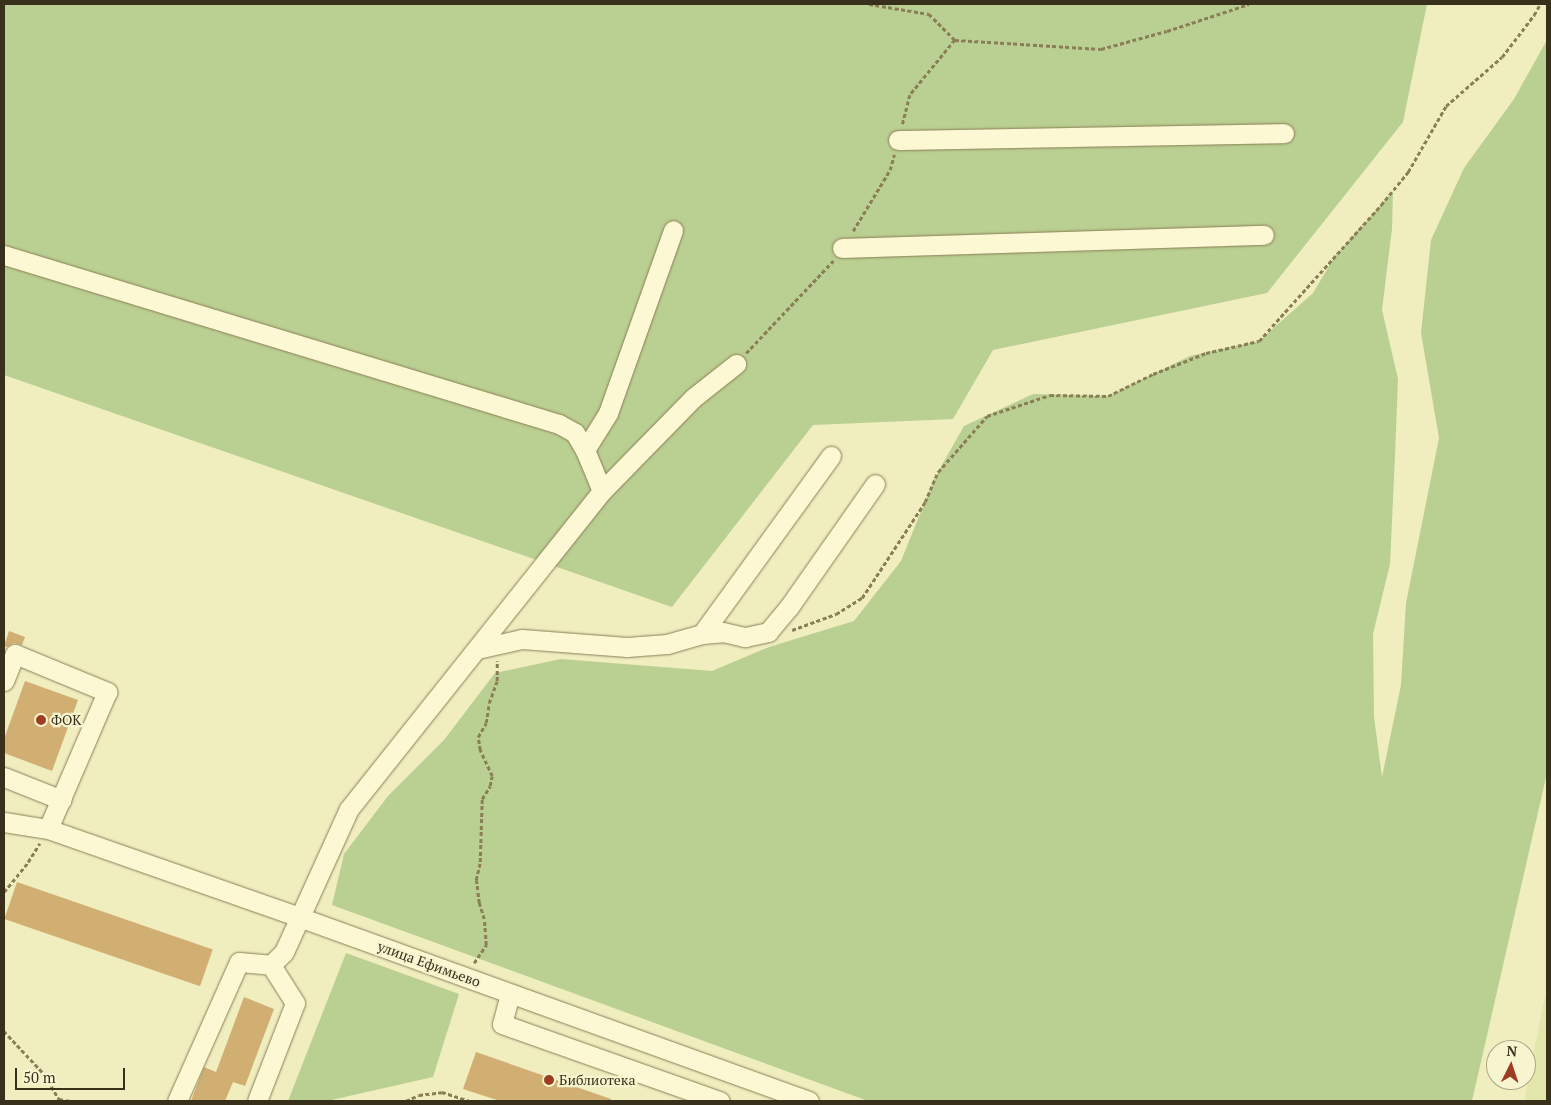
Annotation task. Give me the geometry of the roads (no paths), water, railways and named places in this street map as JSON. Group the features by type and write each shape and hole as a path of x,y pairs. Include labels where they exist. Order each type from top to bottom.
{"street":[{"path":"898,140 1284,134"},
{"path":"585,450 608,414 673,230"},
{"path":"842,248 1264,235"},
{"path":"4,255 559,424 574,433 585,450 602,491"},
{"path":"271,965 284,952 349,809 486,647 602,491 693,398 736,364"},
{"path":"702,634 830,456"},
{"path":"486,647 522,639 627,646 667,644 702,634 722,632 745,637 768,632 789,607 875,484"},
{"path":"4,681 14,654 107,692 48,829"},
{"path":"4,777 62,800"},
{"name":"улица Ефимьево","path":"4,822 48,829 299,917 809,1101"},
{"path":"177,1101 239,962 271,965"},
{"path":"257,1101 295,1003 271,965"},
{"path":"510,994 502,1024 720,1101"}],"place":[{"name":"ФОК","path":"41,720"},
{"name":"Библиотека","path":"549,1080"}]}
